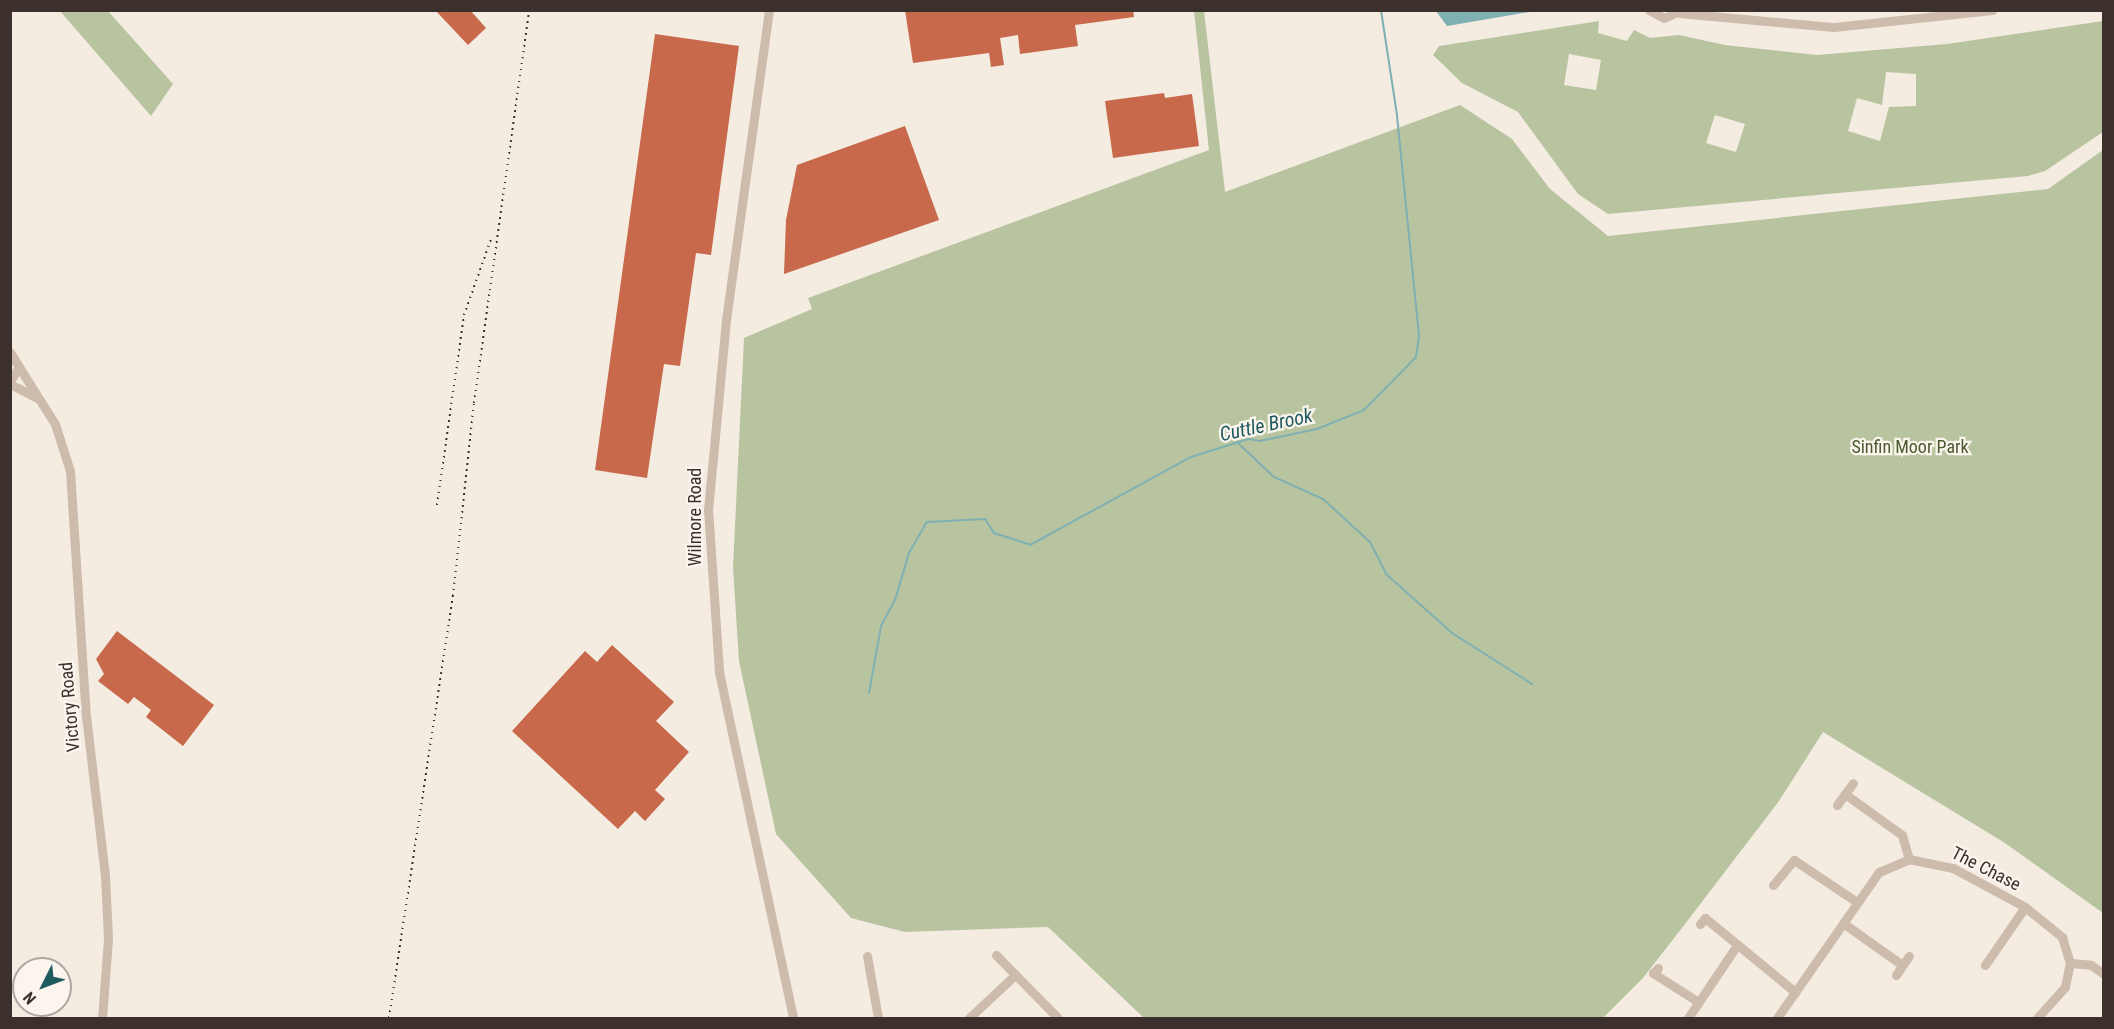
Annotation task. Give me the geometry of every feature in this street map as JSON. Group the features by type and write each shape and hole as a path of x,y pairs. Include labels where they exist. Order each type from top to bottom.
{"street":[{"name":"Wilmore Road","path":"769,10 726,320 708,509 719,672 793,1018"},
{"path":"1649,10 1664,18 1680,12 1711,12 1764,24 1834,27 1992,10"},
{"name":"Victory Road","path":"10,352 55,424 70,471 86,716 105,875 108,939 102,1018"},
{"path":"19,367 10,383 39,399"},
{"path":"1838,805 1853,783"},
{"path":"1777,1018 1879,872 1909,859 1902,834 1845,794"},
{"name":"The Chase","path":"1909,859 1953,868 2025,907 2062,937 2070,963"},
{"path":"1773,885 1794,860 1857,902"},
{"path":"1985,965 2025,907"},
{"path":"1700,924 1706,918 1795,992"},
{"path":"1843,923 1902,965"},
{"path":"1688,1018 1697,1001 1737,945"},
{"path":"996,955 1058,1018"},
{"path":"867,956 878,1018"},
{"path":"1896,975 1909,956"},
{"path":"2037,1018 2065,987 2070,963 2091,965 2103,974"},
{"path":"1658,968 1653,973 1697,1001"},
{"path":"969,1018 1014,975"}],"green space":[{"path":"60,11 108,11 173,84 151,116"},
{"name":"Sinfin Moor Park","path":"1194,11 1204,11 1225,192 1460,105 1512,139 1550,189 1608,236 2048,189 2103,150 2103,913 2005,843 1823,732 1779,801 1685,924 1643,978 1603,1018 1144,1018 1048,927 905,932 851,918 776,834 739,661 733,568 744,338 812,309 808,298 1209,150"},
{"path":"1599,21 1598,33 1627,41 1634,30 1650,38 1679,35 1725,45 1817,55 1947,44 2103,21 2103,132 2045,171 2028,176 1608,214 1578,194 1518,112 1462,83 1433,55 1439,46","holes":["1569,54 1601,60 1596,90 1564,85","1886,72 1916,74 1916,106 1889,107 1880,141 1848,131 1857,98 1882,105","1715,115 1745,124 1736,152 1706,143"]}],"water":[{"path":"1436,10 1535,11 1447,26"}],"building":[{"path":"435,10 470,10 486,28 468,45"},
{"path":"905,10 1133,10 1134,17 1075,25 1078,46 1020,54 1018,35 1000,38 1004,65 991,67 989,53 913,63"},
{"path":"655,34 739,46 711,255 696,253 680,366 664,364 647,478 595,470"},
{"path":"1164,93 1165,98 1192,94 1199,146 1113,158 1105,101"},
{"path":"905,126 939,220 784,274 786,220 797,165"},
{"path":"117,631 214,705 183,746 146,717 151,710 134,697 128,704 98,681 104,674 96,659"},
{"path":"612,645 674,702 656,721 689,752 655,790 665,799 645,821 635,811 618,829 512,731 585,651 597,662"}],"waterway":[{"name":"Cuttle Brook","path":"869,693 881,626 895,600 909,553 927,522 985,519 994,533 1030,545 1191,457 1248,439 1260,441 1317,429 1364,410 1416,357 1419,336 1397,115 1381,10"},
{"path":"1238,443 1274,477 1323,499 1370,542 1386,574 1452,633 1532,684"}],"railway":[{"path":"389,1018 453,596 474,403 529,10"},
{"path":"437,505 464,315 491,239"}]}
